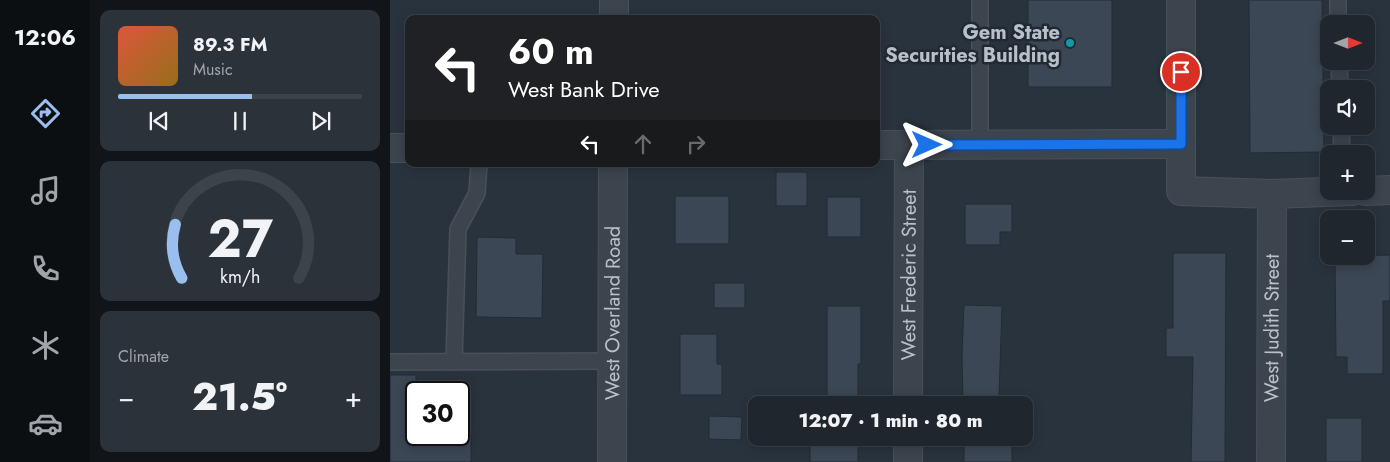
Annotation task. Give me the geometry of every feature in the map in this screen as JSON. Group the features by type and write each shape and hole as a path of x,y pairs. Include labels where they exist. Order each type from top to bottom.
{"street":[{"path":"614,0 614,15"},
{"path":"1181,0 1181,191 1272,194 1320,192"},
{"path":"880,146 1181,144"},
{"name":"West Frederic Street","path":"908,396 909,145"},
{"path":"390,148 405,148"},
{"name":"West Overland Road","path":"612,462 613,167"},
{"path":"1375,191 1390,190"},
{"name":"West Judith Street","path":"1271,462 1272,194"},
{"path":"908,446 908,462"}],"lane":[{"path":"980,0 980,145"},
{"path":"1338,0 1338,15"},
{"path":"454,362 458,229 477,193 479,167"},
{"path":"390,362 612,361"}],"building":[{"name":"Gem State Securities Building","path":"1028,0 1112,0 1112,87 1028,87"},
{"path":"1249,0 1322,0 1322,15 1320,15 1320,70 1323,70 1323,80 1320,80 1320,135 1324,135 1324,145 1320,145 1320,152 1250,153"},
{"path":"776,172 807,172 807,206 776,206"},
{"path":"675,196 729,196 729,244 675,244"},
{"path":"827,197 861,197 861,237 827,237"},
{"path":"965,204 1012,204 1012,232 1000,232 1000,245 965,245"},
{"path":"477,237 516,238 516,254 543,254 542,318 476,317"},
{"path":"1173,253 1226,253 1225,462 1191,462 1193,357 1166,357 1166,328 1173,328"},
{"path":"1375,255 1390,255 1390,301 1383,301 1383,374 1347,374 1347,357 1336,357 1335,265 1375,265"},
{"path":"714,283 745,283 745,308 714,308"},
{"path":"964,305 1002,306 999,396 963,396"},
{"path":"827,306 861,306 861,364 858,364 858,396 827,396"},
{"path":"680,334 717,334 717,364 722,364 722,395 680,395"},
{"path":"390,375 416,375 416,381 405,381 405,446 470,446 471,435 471,462 390,462"},
{"path":"709,416 742,417 741,440 709,439"},
{"path":"1326,418 1362,418 1362,462 1326,462"},
{"path":"810,446 858,446 858,462 810,462"},
{"path":"964,446 1012,446 1012,462 964,462"}],"place":[{"name":"Gem State Securities Building","path":"1070,43"}],"route":[{"path":"927,145 1181,144 1181,72"}]}
